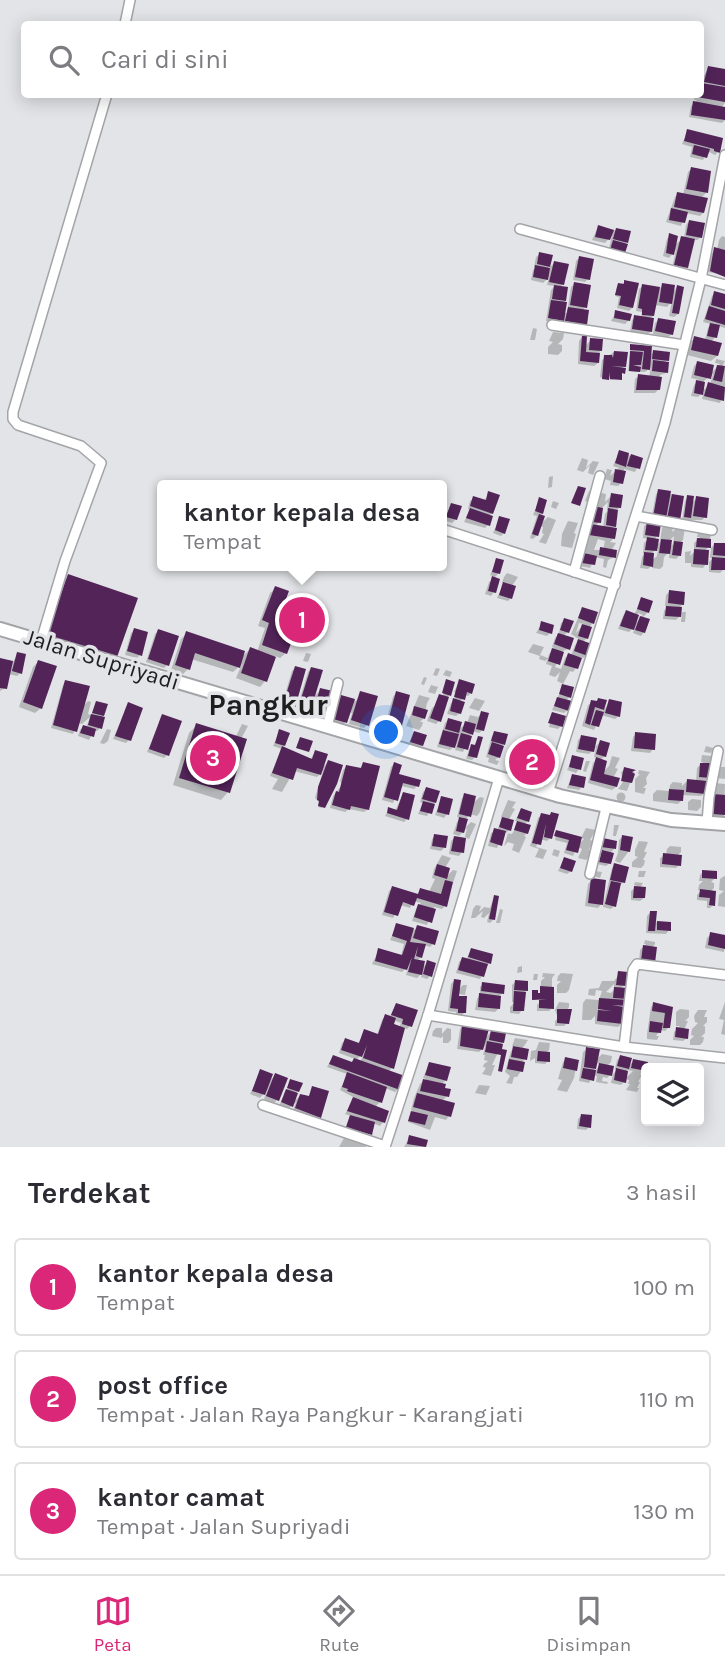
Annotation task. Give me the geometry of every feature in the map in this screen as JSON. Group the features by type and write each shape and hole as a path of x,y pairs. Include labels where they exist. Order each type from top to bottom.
{"main road":[{"name":"Jalan Supriyadi","path":"0,629 548,793 671,820 725,824"}],"street":[{"path":"126,21 130,0"},
{"path":"41,641 65,561 101,463 80,446 18,425 13,419 13,412 106,98"},
{"path":"548,793 665,423 701,279 725,157"},
{"path":"520,229 725,285"},
{"path":"552,325 684,345"},
{"path":"574,572 600,476"},
{"path":"636,516 712,530"},
{"path":"447,531 615,585"},
{"path":"327,727 338,683"},
{"path":"706,823 718,751"},
{"path":"263,1105 385,1146 428,1015 499,778"},
{"path":"590,874 606,807"},
{"path":"624,1047 633,971 637,964 725,975"},
{"path":"428,1015 624,1047 725,1058"}],"building":[{"path":"708,66 725,69 725,86 704,82"},
{"path":"704,84 725,87 725,102 703,98"},
{"path":"693,101 725,107 725,120 691,115"},
{"path":"687,129 723,138 720,153 684,141"},
{"path":"694,145 710,149 707,158 692,154"},
{"path":"691,167 711,171 708,193 686,189"},
{"path":"677,192 708,198 704,213 674,207"},
{"path":"671,208 688,212 685,223 669,220"},
{"path":"689,220 705,223 702,238 686,235"},
{"path":"598,225 614,230 610,240 595,237"},
{"path":"616,228 631,231 628,243 613,239"},
{"path":"669,233 678,236 674,255 666,253"},
{"path":"681,236 695,239 688,268 674,265"},
{"path":"613,240 628,244 625,253 610,250"},
{"path":"714,247 725,250 725,277 710,271"},
{"path":"539,252 553,255 550,267 537,264"},
{"path":"579,256 594,259 590,280 575,277"},
{"path":"554,261 569,264 564,285 549,282"},
{"path":"535,265 550,268 548,280 533,277"},
{"path":"624,280 639,283 633,308 619,305 621,296 615,295 618,283 624,284"},
{"path":"574,282 591,285 587,308 570,305"},
{"path":"662,283 675,285 672,304 659,302"},
{"path":"642,284 660,287 654,316 642,315 642,309 638,308"},
{"path":"554,285 568,287 566,301 552,299"},
{"path":"677,285 684,287 679,314 672,313"},
{"path":"714,291 725,294 725,309 711,305"},
{"path":"551,300 567,302 564,321 548,318"},
{"path":"709,306 725,311 725,325 705,319"},
{"path":"568,307 589,310 587,325 565,321"},
{"path":"615,310 632,314 630,321 614,318"},
{"path":"634,315 654,318 652,332 632,329"},
{"path":"658,318 676,321 673,335 655,331"},
{"path":"710,323 720,325 717,338 707,336"},
{"path":"582,336 587,336 586,352 600,353 599,363 580,361"},
{"path":"694,336 722,343 718,356 691,350"},
{"path":"590,338 603,339 602,351 589,350"},
{"path":"630,344 652,346 650,370 642,369 644,351 630,350"},
{"path":"653,350 670,352 669,361 652,359"},
{"path":"614,351 628,352 626,367 611,366 626,368 625,374 622,373 622,380 610,379 610,372 609,380 602,379 604,355 612,355 613,358"},
{"path":"630,351 643,352 641,365 633,365 641,367 640,372 629,371"},
{"path":"653,360 669,362 668,373 652,371"},
{"path":"697,361 714,365 711,379 694,375"},
{"path":"717,365 725,366 722,382 713,380"},
{"path":"638,374 662,377 660,390 636,390"},
{"path":"696,380 705,382 703,395 694,393"},
{"path":"708,382 725,387 724,401 704,396"},
{"path":"619,450 629,453 626,467 615,463"},
{"path":"631,454 643,458 640,469 627,466"},
{"path":"615,469 626,471 623,484 613,482"},
{"path":"578,486 586,488 580,506 571,503"},
{"path":"658,489 671,491 666,519 653,517"},
{"path":"488,491 500,495 493,514 470,506 473,496 486,500"},
{"path":"611,493 623,495 621,508 609,507"},
{"path":"672,494 684,496 680,521 667,519"},
{"path":"687,495 694,496 691,518 684,517"},
{"path":"696,496 709,498 707,518 693,516"},
{"path":"539,497 547,500 543,514 535,511"},
{"path":"451,503 462,506 457,520 447,517"},
{"path":"593,506 603,508 601,523 591,522"},
{"path":"470,508 493,516 490,526 466,518"},
{"path":"608,508 618,510 616,527 606,525"},
{"path":"539,514 545,516 538,536 532,534"},
{"path":"499,516 510,519 505,534 495,530"},
{"path":"647,521 661,523 659,537 645,535"},
{"path":"590,524 617,528 615,539 589,535"},
{"path":"647,537 659,539 657,551 645,550"},
{"path":"697,538 711,539 711,548 696,547"},
{"path":"661,539 672,540 670,554 659,553"},
{"path":"674,541 683,542 681,556 672,555"},
{"path":"714,543 725,543 725,556 713,555"},
{"path":"600,547 617,550 616,558 599,555"},
{"path":"694,549 709,550 708,565 693,564"},
{"path":"644,552 654,553 653,567 643,565"},
{"path":"584,553 597,556 595,565 582,563"},
{"path":"712,557 725,558 725,570 711,570"},
{"path":"496,558 504,560 500,574 492,572"},
{"path":"68,574 138,598 116,660 46,636"},
{"path":"492,576 500,579 496,593 488,591"},
{"path":"503,582 516,586 512,599 499,595"},
{"path":"275,586 289,591 276,626 295,633 287,654 262,645 269,623 262,620"},
{"path":"669,590 685,592 684,605 668,603"},
{"path":"641,597 653,601 649,613 637,609"},
{"path":"297,606 314,611 307,634 290,629"},
{"path":"666,606 682,607 681,617 665,616"},
{"path":"582,607 598,612 594,624 578,618"},
{"path":"626,610 639,615 634,630 620,626"},
{"path":"640,616 650,619 645,633 635,630"},
{"path":"564,618 574,621 569,633 560,630"},
{"path":"541,621 554,625 552,634 539,630"},
{"path":"582,624 592,627 588,639 578,636"},
{"path":"134,628 148,632 142,656 127,651"},
{"path":"158,629 179,636 169,666 148,659"},
{"path":"186,631 245,651 240,668 195,653 190,670 175,665"},
{"path":"558,633 574,638 570,650 554,644"},
{"path":"578,639 592,644 588,656 574,651"},
{"path":"250,647 276,657 267,682 241,673"},
{"path":"552,648 564,652 560,665 548,661"},
{"path":"17,652 26,654 22,674 12,671"},
{"path":"568,653 582,658 578,669 564,665"},
{"path":"0,658 13,661 7,689 0,688"},
{"path":"38,660 57,666 42,709 23,702"},
{"path":"295,666 306,669 295,708 283,704"},
{"path":"311,667 323,670 311,709 299,705"},
{"path":"446,679 455,682 451,696 442,693"},
{"path":"459,679 475,684 472,694 467,692 465,700 454,697"},
{"path":"65,680 90,686 77,732 53,725"},
{"path":"562,684 574,687 571,698 559,694"},
{"path":"320,688 333,691 327,714 314,710"},
{"path":"360,691 378,696 369,726 351,720"},
{"path":"396,691 410,695 400,733 386,729"},
{"path":"439,694 449,697 441,722 430,718"},
{"path":"341,695 355,699 347,723 333,719"},
{"path":"557,697 572,701 569,711 554,706"},
{"path":"453,698 465,702 461,714 450,711"},
{"path":"598,698 607,700 604,710 595,707 590,725 585,723 591,700 597,701"},
{"path":"609,699 622,702 620,717 605,713"},
{"path":"96,701 108,704 104,716 92,713"},
{"path":"128,702 143,708 131,741 115,736"},
{"path":"414,706 428,710 425,719 412,715"},
{"path":"596,710 604,712 599,727 591,725"},
{"path":"481,711 489,713 484,731 476,729"},
{"path":"552,712 566,716 563,727 548,723"},
{"path":"91,714 105,717 102,729 88,725"},
{"path":"162,714 182,721 169,756 149,749"},
{"path":"448,718 462,722 459,733 445,729"},
{"path":"465,721 476,724 473,735 462,731"},
{"path":"196,723 247,739 230,793 179,778"},
{"path":"83,725 96,729 94,737 80,733"},
{"path":"279,729 290,733 285,746 275,743"},
{"path":"443,730 459,734 455,748 439,744"},
{"path":"414,731 427,735 423,746 410,742"},
{"path":"494,731 508,734 505,745 491,741"},
{"path":"635,732 656,734 655,750 634,748"},
{"path":"461,733 472,736 468,750 457,747"},
{"path":"581,735 597,738 594,752 578,749"},
{"path":"478,736 483,737 477,758 468,756 471,744 475,745"},
{"path":"300,737 313,741 309,752 296,748"},
{"path":"600,740 610,743 606,757 596,754"},
{"path":"492,742 504,746 500,758 488,754"},
{"path":"282,746 312,759 315,750 328,754 321,775 297,768 293,780 272,773"},
{"path":"528,754 540,757 536,770 524,767"},
{"path":"572,755 584,758 581,770 569,767"},
{"path":"596,757 607,761 604,774 620,778 617,787 590,780"},
{"path":"328,760 343,765 325,808 318,806 317,800 318,787"},
{"path":"363,762 380,766 369,810 351,806 350,810 332,805 336,791 339,792 346,765 361,768"},
{"path":"394,762 402,765 399,774 421,780 419,787 403,783 398,801 384,797"},
{"path":"700,763 712,763 711,778 699,777"},
{"path":"624,767 636,770 632,772 635,774 632,783 621,781"},
{"path":"572,774 586,777 584,788 569,785"},
{"path":"687,779 707,781 706,794 686,792"},
{"path":"426,787 440,791 436,803 422,799"},
{"path":"669,789 684,790 683,801 668,800"},
{"path":"403,792 415,795 409,820 387,813 388,807 397,810"},
{"path":"464,793 476,796 471,817 459,814"},
{"path":"713,794 725,795 725,815 712,814"},
{"path":"441,796 453,799 449,815 437,812"},
{"path":"423,801 435,804 432,814 420,811"},
{"path":"521,808 532,812 529,822 517,818"},
{"path":"551,812 559,814 552,839 544,837 546,824 541,845 532,843 541,813 550,815"},
{"path":"459,817 468,819 464,833 456,831"},
{"path":"502,817 514,820 511,831 499,827"},
{"path":"517,821 531,825 528,834 514,830"},
{"path":"494,828 506,831 502,846 490,842"},
{"path":"556,830 582,837 578,853 566,850 569,840 554,836"},
{"path":"434,834 448,836 446,848 432,846"},
{"path":"622,835 633,837 630,852 620,850"},
{"path":"454,836 466,838 464,853 451,851"},
{"path":"603,838 617,841 616,849 601,847"},
{"path":"602,850 614,853 611,864 599,862"},
{"path":"663,853 682,855 681,866 662,864"},
{"path":"564,857 576,861 572,872 560,868"},
{"path":"614,863 629,867 625,883 610,880"},
{"path":"437,864 450,868 447,879 434,875"},
{"path":"702,870 717,871 717,879 702,878"},
{"path":"591,878 606,880 603,905 588,903"},
{"path":"445,880 453,882 447,907 417,898 414,906 403,902 398,916 384,912 392,886 418,894 420,888 441,894"},
{"path":"611,881 621,883 616,907 605,904"},
{"path":"634,886 646,887 645,898 633,898"},
{"path":"700,889 716,891 715,906 709,905 710,898 699,897"},
{"path":"494,895 499,896 495,920 489,919"},
{"path":"418,904 436,909 432,923 414,917"},
{"path":"650,911 657,911 655,931 648,931"},
{"path":"657,921 671,922 671,931 657,930"},
{"path":"396,923 414,928 410,942 426,944 422,958 416,956 418,946 414,959 425,961 422,975 408,972 412,957 407,970 375,961 378,948 402,955 407,941 392,936"},
{"path":"417,925 439,931 435,945 413,938"},
{"path":"710,932 725,935 725,949 708,945"},
{"path":"643,945 657,947 655,963 641,961"},
{"path":"471,948 493,954 491,964 468,957"},
{"path":"462,957 488,964 484,977 458,970"},
{"path":"427,960 436,963 432,977 423,974"},
{"path":"618,971 628,972 626,986 616,985"},
{"path":"454,979 461,980 459,996 467,996 466,1013 458,1013 458,1009 450,1008"},
{"path":"515,980 528,981 528,991 514,990"},
{"path":"482,982 505,985 504,994 481,991"},
{"path":"540,986 554,987 554,1009 539,1008 539,1000 547,999 532,1000 532,990 538,990 540,993"},
{"path":"614,987 629,988 628,999 613,998"},
{"path":"514,991 526,992 524,1011 513,1011"},
{"path":"479,993 501,996 500,1009 478,1007"},
{"path":"599,998 628,1000 628,1006 612,1005 624,1007 623,1024 597,1021 598,1010 612,1011 598,1009"},
{"path":"653,1002 673,1007 670,1028 663,1028 665,1013 652,1011"},
{"path":"396,1003 418,1010 412,1027 402,1024 403,1019 391,1015"},
{"path":"557,1009 572,1009 569,1024 557,1023"},
{"path":"385,1014 396,1018 394,1024 405,1028 394,1069 363,1058 367,1045 362,1057 341,1050 345,1038 359,1043 364,1029 378,1034"},
{"path":"650,1021 663,1023 661,1033 649,1032"},
{"path":"462,1024 489,1029 483,1050 460,1046"},
{"path":"676,1027 689,1029 688,1039 675,1037"},
{"path":"491,1030 506,1033 504,1043 489,1040"},
{"path":"487,1041 503,1044 502,1049 507,1050 502,1072 498,1071 501,1055 485,1052"},
{"path":"513,1046 529,1049 527,1060 511,1057"},
{"path":"586,1047 600,1049 596,1069 584,1067"},
{"path":"538,1051 550,1052 550,1062 537,1061"},
{"path":"333,1055 352,1062 354,1058 405,1076 400,1090 329,1064"},
{"path":"620,1055 632,1058 629,1069 617,1066"},
{"path":"565,1057 579,1060 577,1071 563,1068"},
{"path":"509,1059 525,1062 523,1072 507,1069"},
{"path":"633,1059 648,1062 641,1063 641,1070 631,1068"},
{"path":"429,1062 451,1067 447,1081 425,1075"},
{"path":"599,1063 614,1066 612,1076 597,1073"},
{"path":"583,1068 596,1070 594,1081 581,1078"},
{"path":"616,1068 628,1071 626,1083 614,1080"},
{"path":"260,1069 273,1074 265,1095 252,1091"},
{"path":"347,1072 387,1087 382,1103 342,1087"},
{"path":"275,1073 288,1078 279,1101 266,1096"},
{"path":"290,1079 303,1083 299,1092 287,1088"},
{"path":"423,1079 446,1084 445,1088 451,1089 449,1097 420,1091"},
{"path":"312,1086 329,1091 321,1118 295,1108 300,1094 309,1096"},
{"path":"286,1089 298,1093 293,1107 281,1102"},
{"path":"417,1093 455,1103 451,1117 413,1107"},
{"path":"353,1097 389,1111 385,1123 347,1111"},
{"path":"411,1111 428,1115 425,1125 408,1121"},
{"path":"581,1114 592,1115 591,1128 579,1126"},
{"path":"350,1115 375,1122 372,1135 346,1127"},
{"path":"409,1135 428,1140 426,1147 407,1144"}],"place":[{"name":"kantor kepala desa","path":"302,620"},
{"name":"kantor camat","path":"213,758"},
{"name":"post office","path":"532,762"}],"district":[{"name":"Pangkur","path":"268,705"}]}
